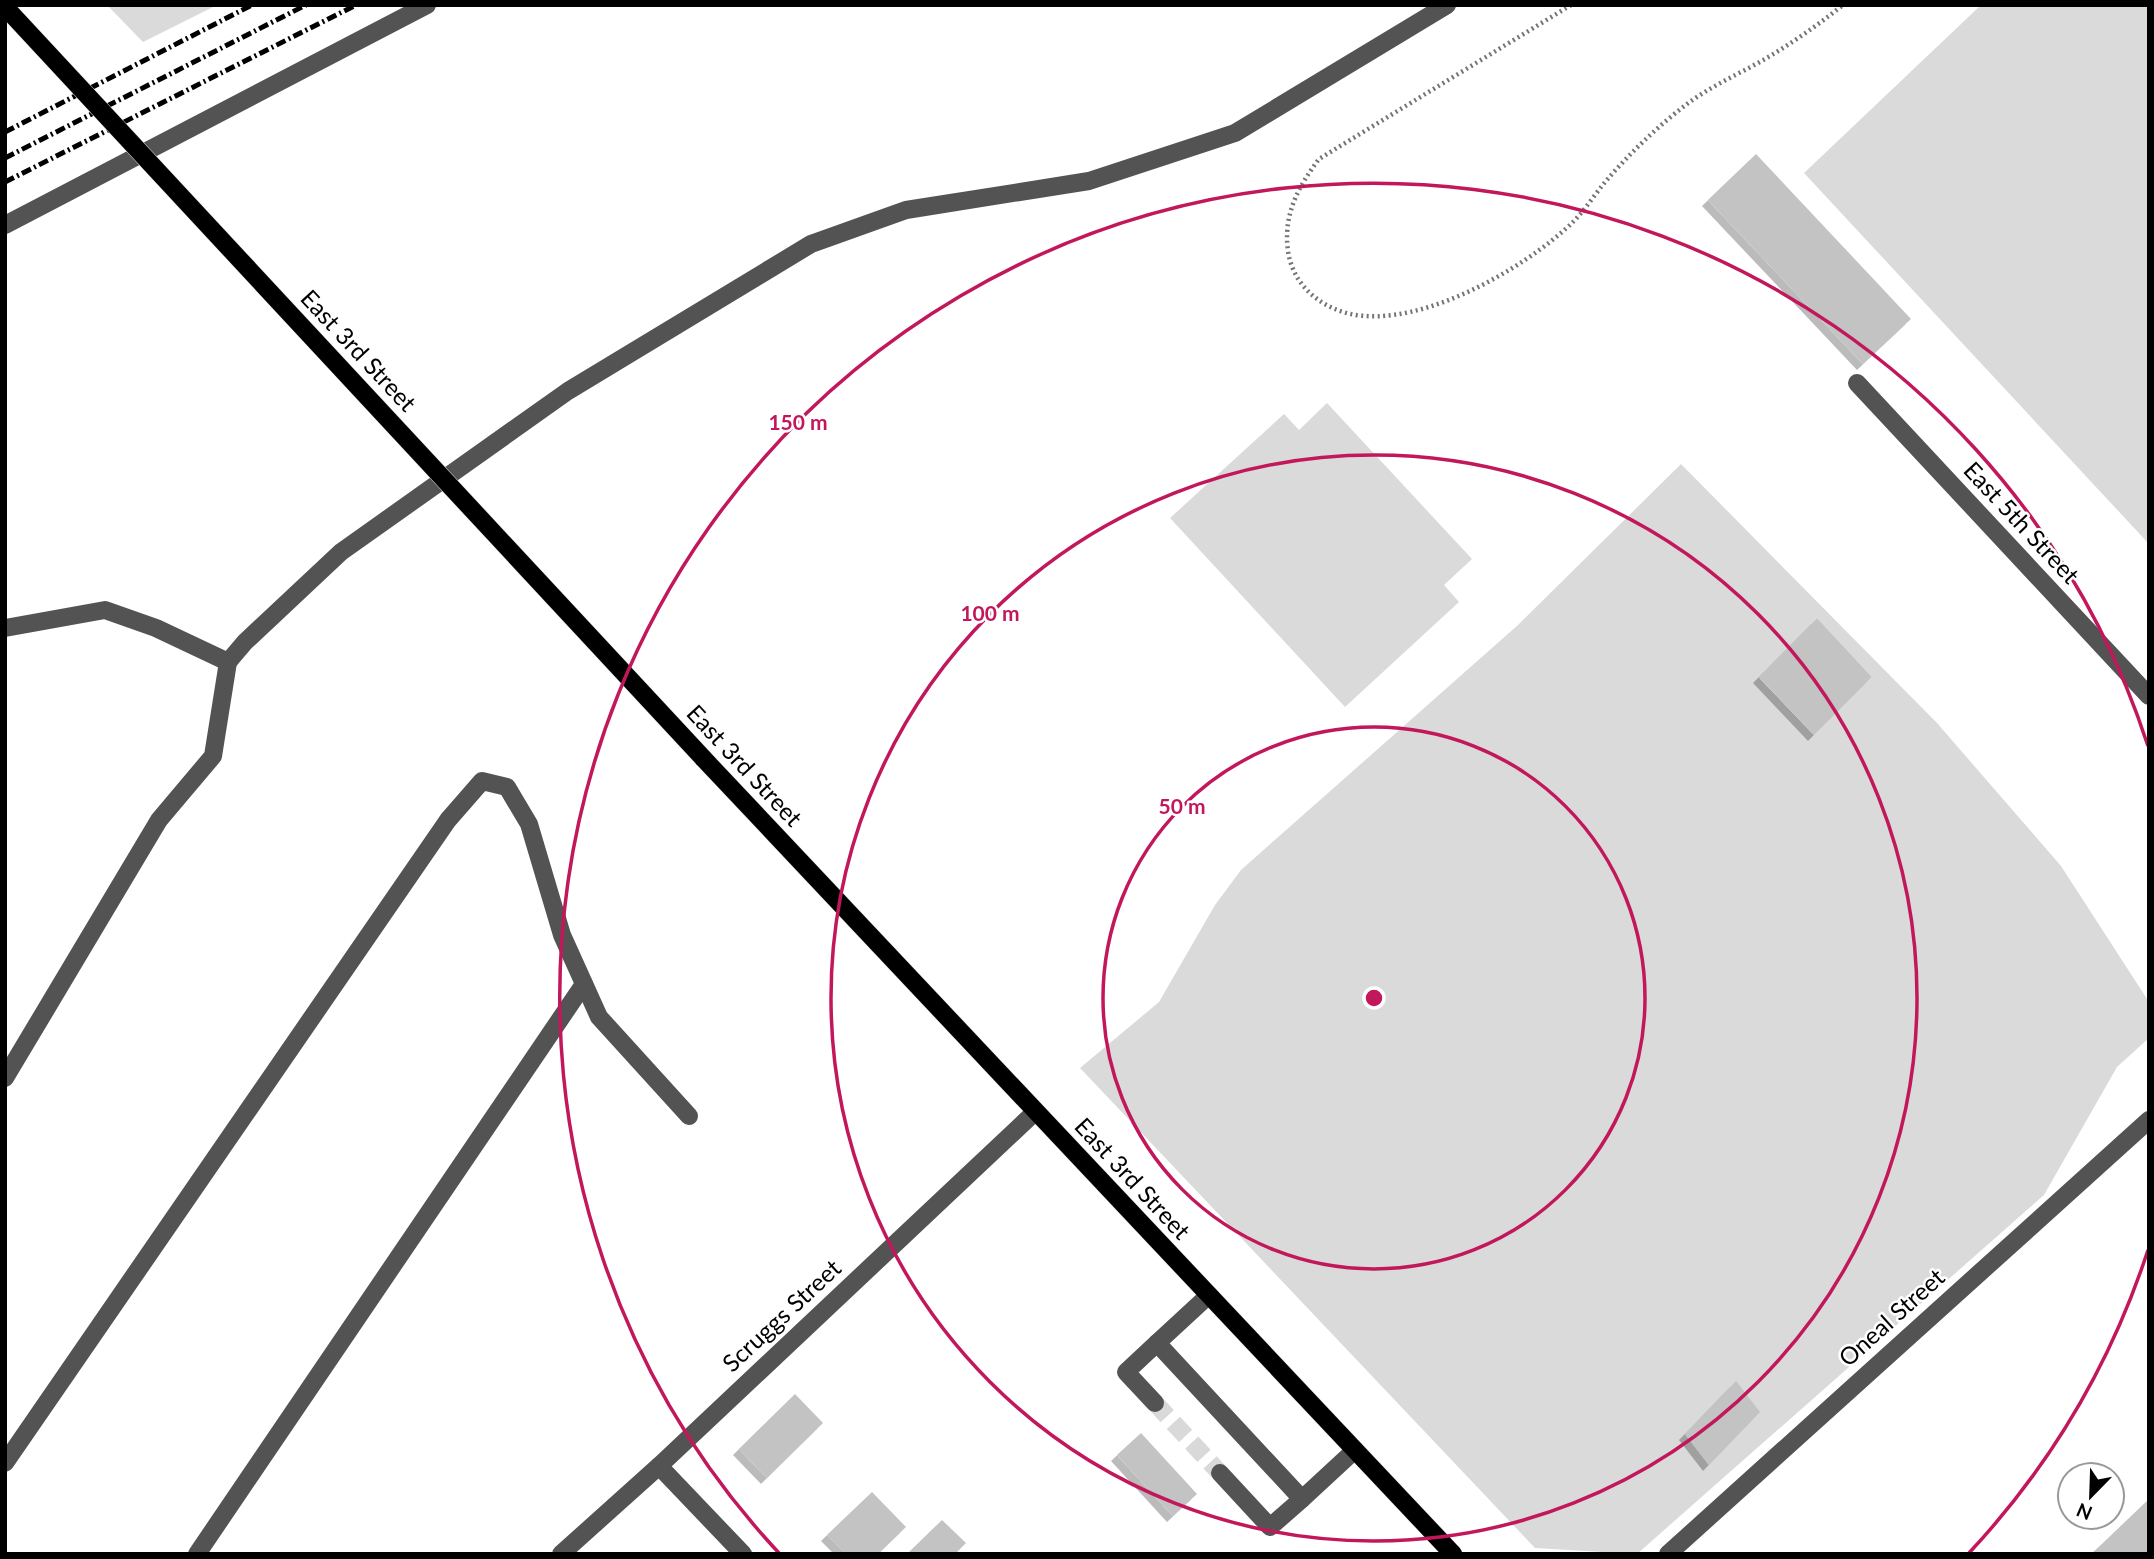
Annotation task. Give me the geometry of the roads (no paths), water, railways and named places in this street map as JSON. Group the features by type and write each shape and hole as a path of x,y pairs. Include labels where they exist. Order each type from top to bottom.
{"main road":[{"name":"East 3rd Street","path":"5,7 703,758 1453,1554"}],"street":[{"path":"5,225 427,5"},
{"path":"5,1078 159,820 213,756 228,663 245,642 341,552 568,391 811,244 906,210 1089,181 1235,133 1447,5"},
{"name":"East 5th Street","path":"1857,383 2149,696"},
{"path":"5,628 105,610 156,628 228,663"},
{"path":"5,1463 448,820 482,781 506,787 529,824 562,935 599,1017 689,1116"},
{"path":"197,1554 584,984"},
{"name":"Scruggs Street","path":"561,1554 659,1466 1035,1112"},
{"name":"Oneal Street","path":"1668,1554 2149,1120"},
{"path":"1155,1403 1126,1372 1209,1295"},
{"path":"1157,1343 1302,1499"},
{"path":"1220,1473 1270,1527 1355,1450"},
{"path":"659,1466 743,1554"}],"tunnel":[{"path":"1155,1403 1220,1473"}],"railway":[{"path":"5,132 252,5"},
{"path":"5,158 306,5"},
{"path":"5,182 356,5"}]}
